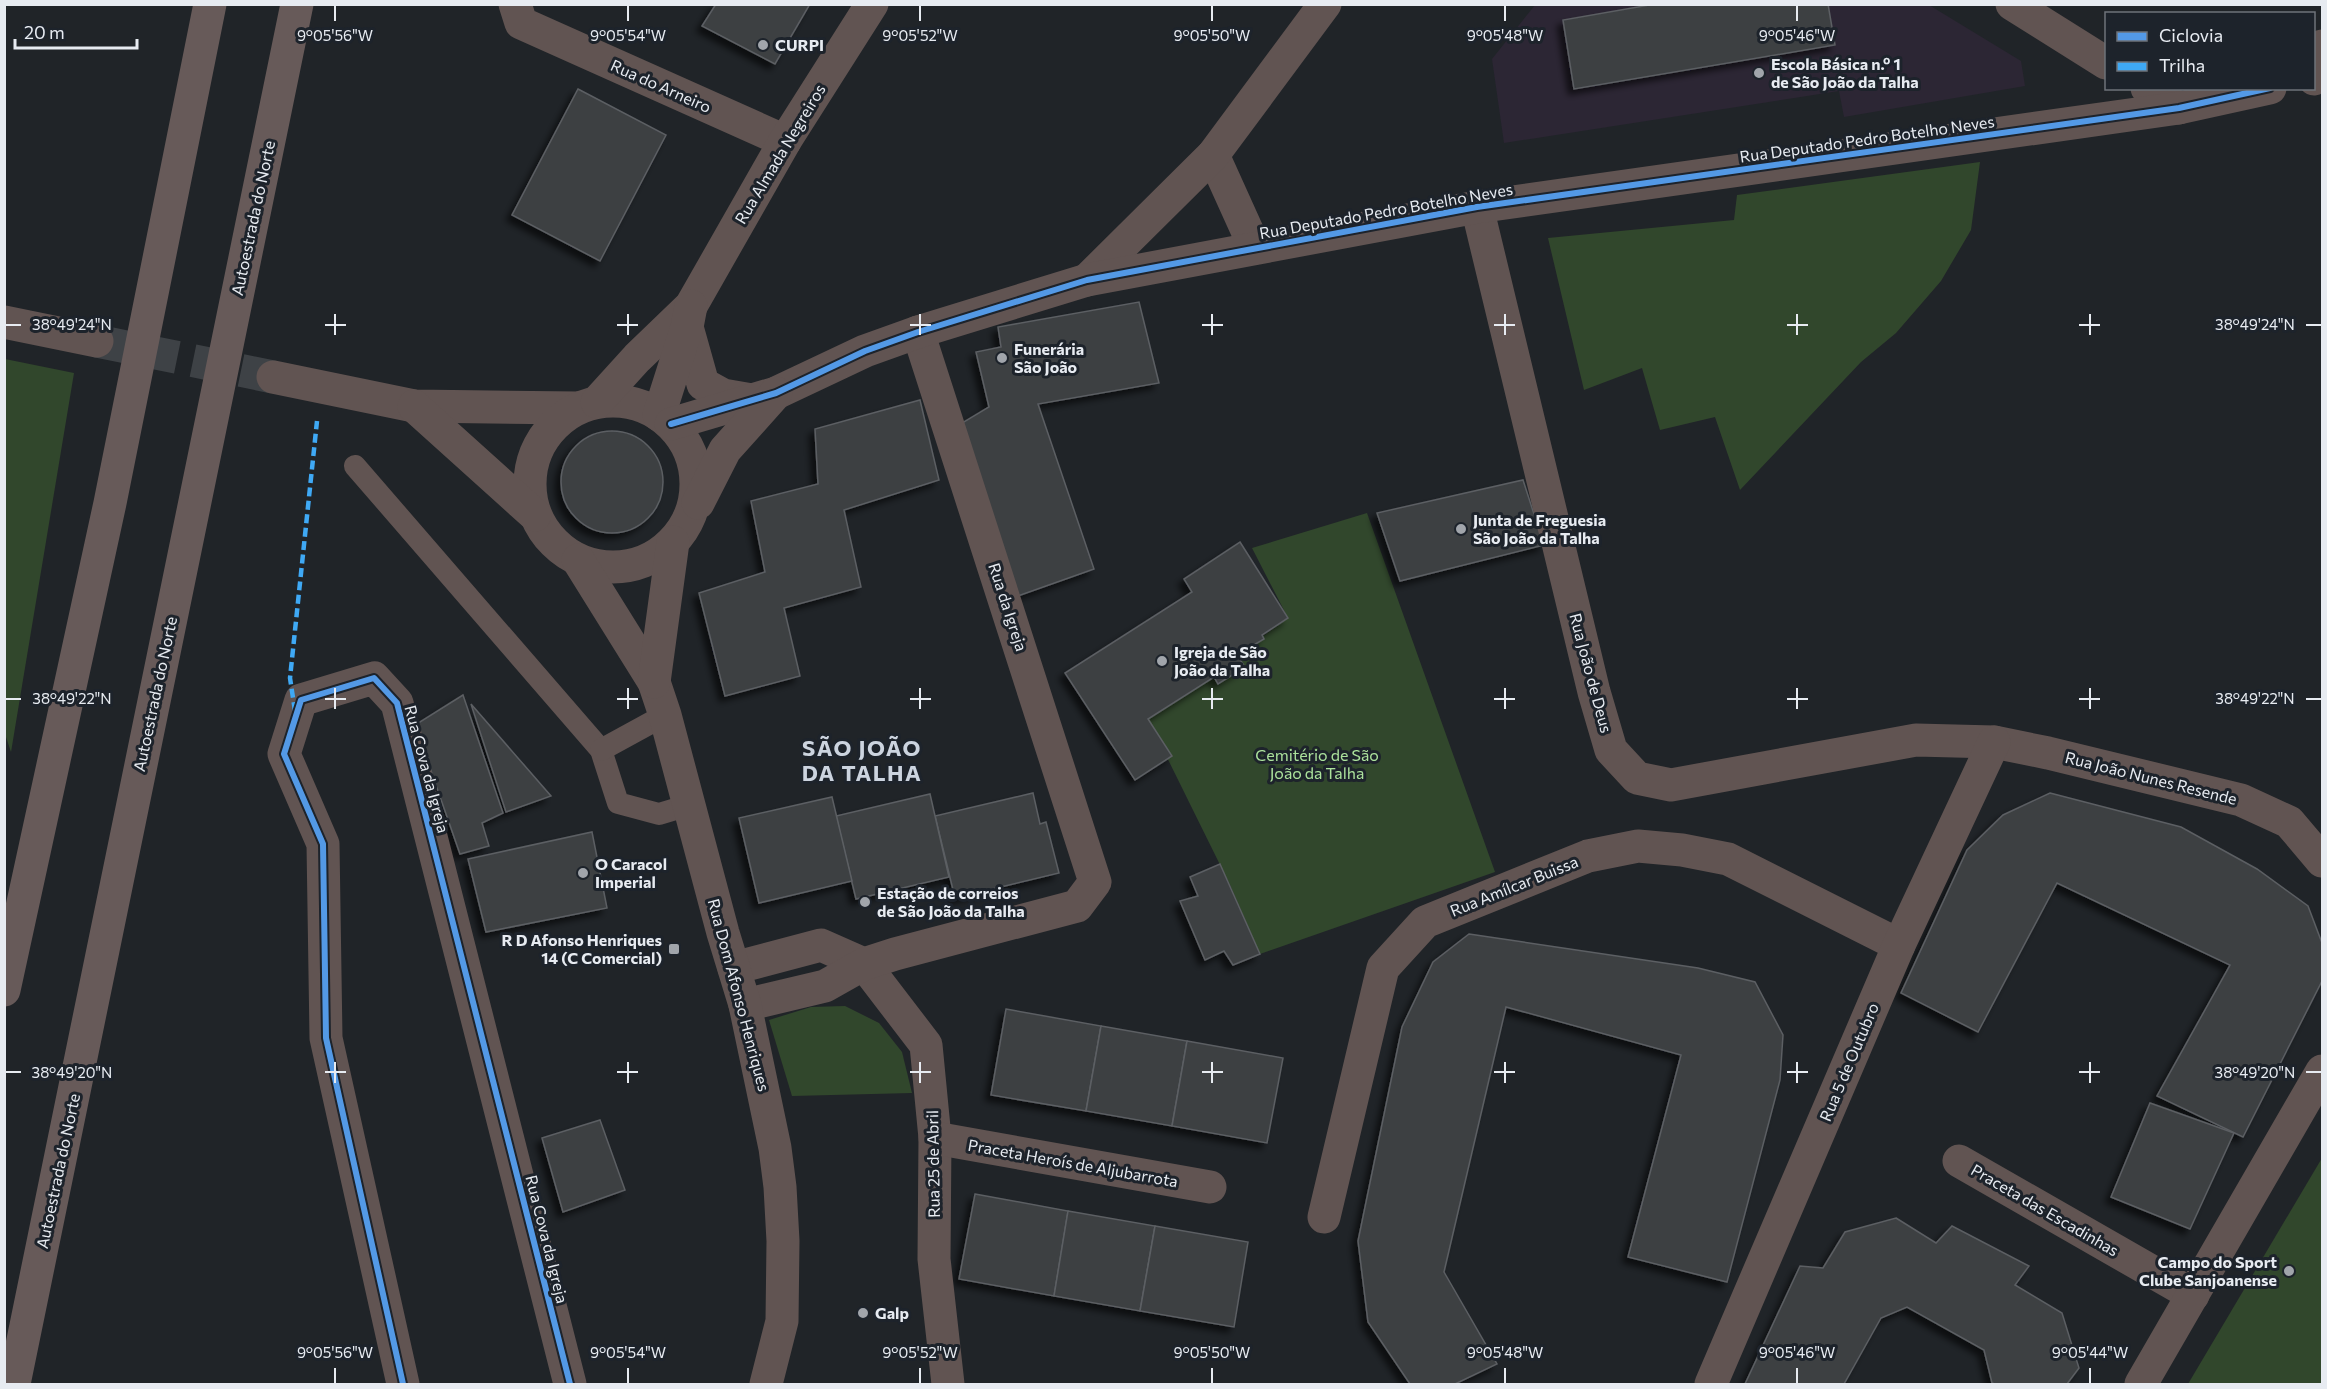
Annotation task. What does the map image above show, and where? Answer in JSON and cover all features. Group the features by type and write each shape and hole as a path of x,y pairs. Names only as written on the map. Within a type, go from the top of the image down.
{"highway":[{"path":"6,967 107,514 210,4"},
{"name":"Autoestrada do Norte","path":"14,1384 297,4"}],"street":[{"name":"Rua do Arneiro","path":"515,4 521,23 785,141"},
{"name":"Rua Almada Negreiros","path":"665,419 689,317 785,141 872,4"},
{"path":"1087,280 1213,155 1325,4"},
{"path":"2012,4 2105,62"},
{"path":"2315,72 2322,46"},
{"path":"2150,90 2179,108"},
{"name":"Rua Deputado Pedro Botelho Neves","path":"665,419 764,396 865,351 918,332 1087,280 1477,207 2179,108 2261,90"},
{"path":"1213,155 1255,248"},
{"name":"Rua João de Deus","path":"1477,207 1594,692 1611,750 1637,778 1671,784 1916,740 1994,742"},
{"name":"Rua Almada Negreiros","path":"588,405 637,358 689,317"},
{"path":"689,317 703,384 723,395 764,396"},
{"path":"4,322 97,341"},
{"name":"Rua da Igreja","path":"745,1005 825,986 864,964 1086,894 918,332"},
{"path":"273,377 414,406 588,405 618,401 639,405 665,419 687,445 695,470 696,495 681,531 653,557 628,566 603,567 578,560 560,549 545,533 535,515 530,490 531,465 541,441 557,422 588,405"},
{"name":"Rua Deputado Pedro Botelho Neves","path":"681,531 725,450 764,396"},
{"path":"414,406 535,515"},
{"name":"Rua Dom Afonso Henriques","path":"654,682 681,531"},
{"name":"Rua Dom Afonso Henriques","path":"578,560 654,682 745,1005 766,1101 781,1198 782,1321 766,1384"},
{"name":"Rua Cova da Igreja","path":"403,1384 326,1038 323,844 284,754 301,700 374,678 397,703 570,1384"},
{"name":"Rua João Nunes Resende","path":"1994,742 2241,800 2289,822 2322,861"},
{"name":"Rua 5 de Outubro","path":"1711,1384 1899,945 1994,742"},
{"name":"Rua Amílcar Buissa","path":"1324,1217 1383,968 1425,922 1588,856 1638,846 1682,850 1728,859 1899,945"},
{"path":"734,968 820,945 864,964"},
{"name":"Rua 25 de Abril","path":"864,964 926,1045 935,1138 934,1259 948,1384"},
{"path":"2141,1384 2322,1071"},
{"name":"Praceta Heroís de Aljubarrota","path":"935,1138 1210,1188"},
{"name":"Praceta das Escadinhas","path":"1959,1161 2193,1295"}],"lane":[{"path":"355,466 601,750 618,803 660,814 689,805"},
{"path":"601,750 665,715"}],"shaded area":[{"name":"Escola Básica n.º 1 de São João da Talha","path":"1535,5 1929,5 2021,61 2025,86 1844,117 1839,91 1504,143 1492,59"}],"green space":[{"path":"1980,162 1971,230 1941,281 1896,333 1861,362 1740,490 1715,417 1660,430 1642,368 1584,390 1548,238 1734,220 1737,195"},
{"path":"5,359 74,373 11,752 4,731"},
{"name":"Cemitério de São João da Talha","path":"1367,513 1495,872 1260,954 1230,885 1148,719 1288,618 1252,548"},
{"path":"845,1006 879,1023 902,1052 912,1093 792,1096 769,1020 811,1007"},
{"name":"Campo do Sport Clube Sanjoanense","path":"2322,1158 2322,1384 2188,1384"}],"building":[{"name":"CURPI","path":"716,4 810,4 775,64 702,26"},
{"path":"1655,4 1828,4 1835,45 1574,89 1563,20"},
{"path":"578,89 666,135 600,261 512,215"},
{"path":"1139,302 1159,383 1038,404 1094,569 1015,597 962,423 989,407 976,352 1001,347 998,327"},
{"path":"920,400 939,480 844,510 861,587 784,608 800,676 725,696 699,593 765,572 751,501 818,484 815,429"},
{"path":"612,431 631,435 648,446 659,463 663,482 659,501 648,518 631,529 612,533 593,529 576,518 565,501 561,482 565,463 576,446 593,435"},
{"name":"Junta de Freguesia São João da Talha","path":"1523,480 1544,545 1400,581 1377,513"},
{"name":"Igreja de São João da Talha","path":"1240,542 1288,618 1262,635 1264,639 1237,655 1245,667 1218,684 1214,677 1148,719 1172,756 1135,780 1065,673 1192,592 1184,579"},
{"path":"463,695 503,813 482,823 489,846 460,854 415,725"},
{"path":"471,704 551,796 506,812"},
{"path":"1033,793 1040,824 1046,822 1059,873 955,898 935,816"},
{"path":"2050,793 2181,827 2257,869 2308,906 2322,943 2322,981 2243,1137 2157,1096 2230,965 2057,883 1978,1032 1901,993 1967,850 2003,815"},
{"path":"930,794 949,877 856,899 836,816"},
{"path":"832,797 852,881 759,903 739,818"},
{"path":"592,832 607,908 486,932 468,859"},
{"path":"1220,864 1260,954 1233,965 1224,951 1205,960 1180,901 1198,896 1190,877"},
{"path":"1469,934 1698,968 1755,982 1783,1035 1780,1080 1727,1282 1628,1257 1681,1055 1506,1007 1444,1272 1497,1364 1455,1384 1410,1384 1368,1322 1358,1241 1402,1027 1433,962"},
{"path":"1006,1009 1101,1026 1086,1111 991,1095"},
{"path":"1101,1026 1187,1041 1172,1126 1086,1111"},
{"path":"1187,1041 1283,1058 1267,1143 1172,1126"},
{"path":"2150,1103 2234,1133 2190,1229 2111,1197"},
{"path":"600,1120 625,1190 563,1212 542,1138"},
{"path":"975,1194 1068,1211 1054,1296 959,1279"},
{"path":"1068,1211 1155,1226 1140,1311 1054,1296"},
{"path":"1896,1218 1936,1243 1952,1226 2029,1266 2015,1285 2062,1313 2079,1368 2067,1384 1992,1383 1984,1350 1907,1307 1881,1318 1844,1384 1745,1384 1800,1266 1823,1268 1845,1232"},
{"path":"1155,1226 1248,1242 1234,1327 1140,1311"}],"tunnel":[{"path":"97,341 273,377"}],"marked path":[{"path":"295,711 290,678 317,421"}],"cycle path":[{"path":"671,424 776,393 865,351 918,332 1087,280 1477,207 2179,108 2261,90"},
{"path":"403,1384 326,1038 323,844 284,754 301,700 374,678 397,703 570,1384"}],"place":[{"name":"CURPI","path":"763,45"},
{"name":"Escola Básica n.º 1 de São João da Talha","path":"1759,73"},
{"name":"Funerária São João","path":"1002,358"},
{"name":"Junta de Freguesia São João da Talha","path":"1461,529"},
{"name":"Igreja de São João da Talha","path":"1162,661"},
{"name":"O Caracol Imperial","path":"583,873"},
{"name":"Estação de correios de São João da Talha","path":"865,902"},
{"name":"R D Afonso Henriques 14 (C Comercial)","path":"674,949"},
{"name":"Campo do Sport Clube Sanjoanense","path":"2289,1271"},
{"name":"Galp","path":"863,1313"}],"district":[{"name":"SÃO JOÃO DA TALHA","path":"862,760"}]}
